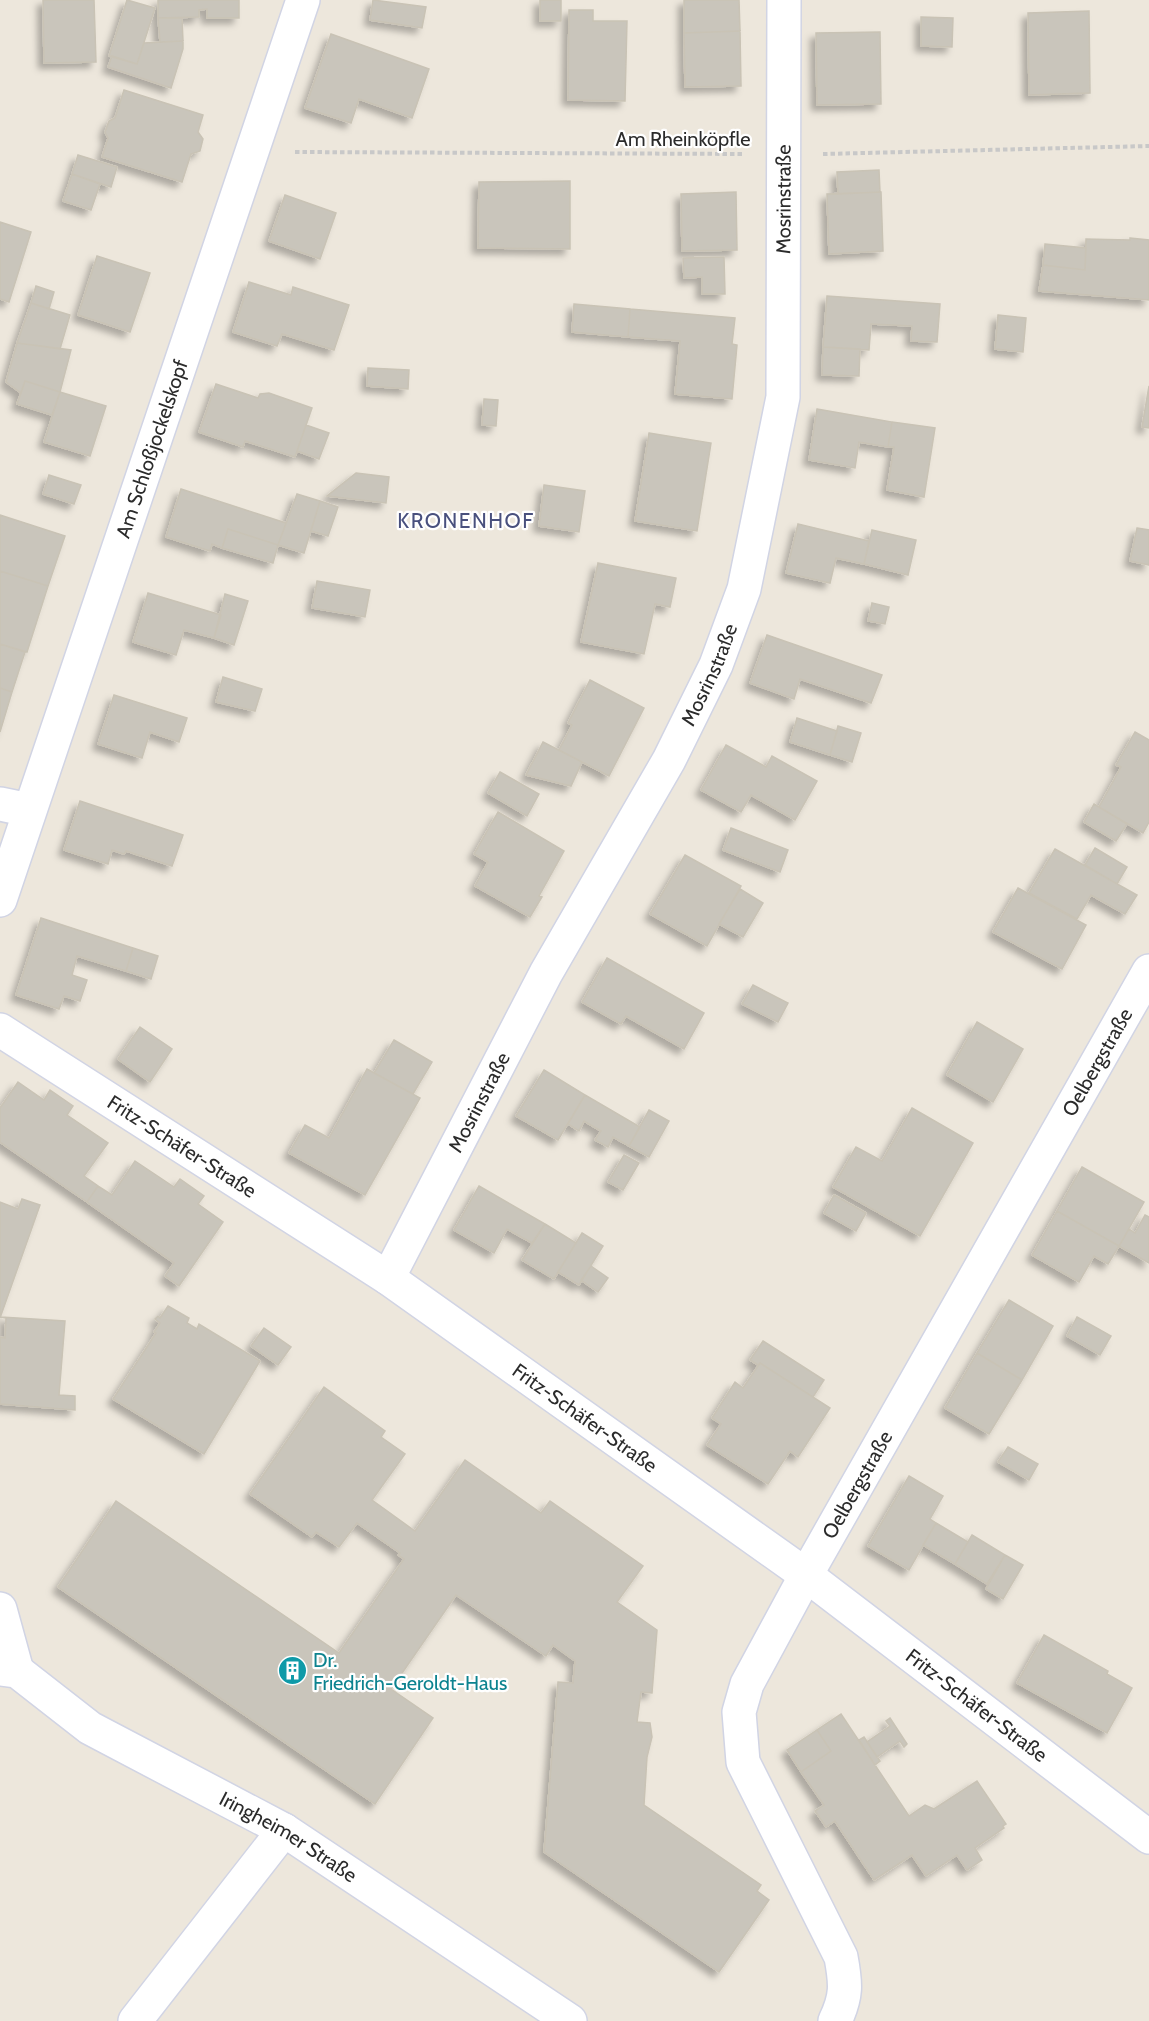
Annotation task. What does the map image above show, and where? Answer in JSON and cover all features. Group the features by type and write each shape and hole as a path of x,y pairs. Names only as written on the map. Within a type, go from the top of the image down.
{"street":[{"name":"Am Schloßjockelskopf","path":"0,900 14,807 252,151 303,0"},
{"name":"Mosrinstraße","path":"388,1278 546,973 669,760 716,665 744,589 783,397 784,0"},
{"name":"Oelbergstraße","path":"835,2021 843,2004 846,1984 841,1958 743,1762 739,1712 747,1684 806,1575 1149,971"},
{"name":"Fritz-Schäfer-Straße","path":"0,1030 388,1278 806,1575 1149,1837"},
{"path":"0,1609 8,1670"},
{"name":"Iringheimer Straße","path":"8,1670 90,1728 284,1830 570,2021"},
{"path":"135,2021 284,1830"}],"path":[{"name":"Am Rheinköpfle","path":"252,151 783,154 1149,146"}],"building":[{"path":"43,0 94,0 96,62 44,63"},
{"path":"127,0 155,8 137,64 109,56"},
{"path":"158,0 239,0 239,18 207,18 207,9 199,10 199,17 158,18"},
{"path":"373,0 426,7 422,28 370,20"},
{"path":"540,0 561,0 561,21 540,21"},
{"path":"684,0 739,0 740,31 684,33"},
{"path":"569,10 593,10 593,21 627,21 625,101 568,100"},
{"path":"1089,11 1090,93 1029,95 1028,13"},
{"path":"921,17 953,18 952,47 921,46"},
{"path":"158,18 182,18 183,41 160,42"},
{"path":"740,31 741,86 685,87 684,33"},
{"path":"880,32 881,104 817,105 816,33"},
{"path":"331,34 429,69 412,118 359,99 351,123 305,108"},
{"path":"183,41 183,49 171,88 108,67 112,56 137,64 144,43"},
{"path":"124,90 203,115 198,132 203,139 200,151 191,154 182,182 102,157 108,138 105,132 109,121 115,118"},
{"path":"78,155 117,167 111,187 72,174"},
{"path":"879,170 880,192 838,194 837,172"},
{"path":"72,174 100,184 91,210 63,201"},
{"path":"570,181 570,249 478,248 479,182"},
{"path":"736,192 737,250 682,251 681,194"},
{"path":"881,192 883,251 829,254 827,194"},
{"path":"285,195 336,213 320,259 269,241"},
{"path":"0,222 31,232 9,302 0,299"},
{"path":"1130,238 1149,240 1149,300 1039,291 1043,265 1085,270 1086,239 1130,240"},
{"path":"1045,244 1086,248 1085,270 1043,265"},
{"path":"97,256 150,273 130,332 78,315"},
{"path":"724,257 725,294 702,294 702,277 684,278 683,258"},
{"path":"249,282 291,295 293,287 349,305 334,350 282,334 277,346 233,332"},
{"path":"36,286 54,292 49,309 31,303"},
{"path":"827,296 940,304 937,342 911,341 912,326 871,324 869,350 823,347"},
{"path":"31,303 70,315 60,349 17,343"},
{"path":"574,304 630,309 628,337 572,332"},
{"path":"630,309 735,318 732,344 737,345 732,399 675,394 680,341 628,337"},
{"path":"998,315 1026,318 1023,352 995,349"},
{"path":"17,343 71,350 60,392 25,381 21,393 6,382"},
{"path":"823,347 860,349 859,376 822,375"},
{"path":"368,368 409,370 408,389 367,386"},
{"path":"25,381 60,392 52,415 17,404"},
{"path":"216,384 258,398 260,394 269,393 312,408 295,457 245,441 243,447 199,432"},
{"path":"1149,386 1149,428 1142,427"},
{"path":"60,392 106,406 90,456 44,442"},
{"path":"484,399 498,400 496,426 482,425"},
{"path":"817,409 892,422 888,447 859,442 855,468 809,460"},
{"path":"892,422 935,428 924,497 887,490 894,447 888,447"},
{"path":"306,425 329,433 319,459 297,451"},
{"path":"649,433 711,443 697,531 635,521"},
{"path":"356,473 389,477 386,503 327,496"},
{"path":"49,475 81,485 74,504 43,494"},
{"path":"544,485 585,491 579,532 539,526"},
{"path":"181,489 286,523 278,545 228,529 222,548 212,544 210,551 166,537"},
{"path":"297,494 320,501 304,553 278,545"},
{"path":"320,501 338,507 328,536 311,531"},
{"path":"0,515 65,536 48,586 0,571"},
{"path":"798,524 869,541 864,564 836,558 830,583 786,573"},
{"path":"1137,528 1149,530 1149,565 1130,561"},
{"path":"228,529 278,545 273,563 222,548"},
{"path":"872,530 916,540 908,575 864,564"},
{"path":"598,563 676,578 670,607 655,604 644,654 581,642"},
{"path":"0,571 48,586 27,652 0,644"},
{"path":"317,581 370,590 365,617 312,608"},
{"path":"148,593 221,615 214,638 184,630 176,655 133,642"},
{"path":"225,594 248,601 234,645 214,638"},
{"path":"872,603 889,607 885,624 868,621"},
{"path":"767,635 882,675 871,703 800,679 794,699 750,683"},
{"path":"0,644 25,652 12,692 0,688"},
{"path":"223,677 262,689 255,711 216,702"},
{"path":"590,680 644,708 609,776 559,750 572,725 568,723"},
{"path":"0,688 12,692 0,732"},
{"path":"114,695 187,718 179,742 150,732 142,758 98,744"},
{"path":"797,718 837,731 830,755 790,742"},
{"path":"838,726 861,733 852,762 830,755"},
{"path":"1135,732 1149,740 1149,822 1143,833 1099,807 1121,767 1116,765"},
{"path":"543,742 582,762 571,786 526,775"},
{"path":"726,745 766,767 772,756 817,781 795,820 751,795 741,812 701,790"},
{"path":"500,772 539,794 527,816 488,793"},
{"path":"80,801 183,835 172,866 126,851 124,854 112,850 108,864 64,850"},
{"path":"1094,804 1127,824 1116,841 1084,822"},
{"path":"498,812 564,851 530,917 475,886 488,862 474,854"},
{"path":"731,828 788,850 780,872 723,850"},
{"path":"1095,848 1127,867 1117,884 1085,865"},
{"path":"1055,849 1137,895 1125,914 1091,895 1077,919 1029,893"},
{"path":"685,855 741,886 707,946 650,914"},
{"path":"1018,888 1086,925 1062,969 993,932"},
{"path":"740,889 763,903 743,937 719,924"},
{"path":"41,918 133,948 126,971 77,956 72,975 87,980 80,1001 64,996 59,1009 16,995"},
{"path":"133,948 158,956 151,979 126,971"},
{"path":"607,958 704,1013 684,1049 626,1016 621,1024 582,1002"},
{"path":"753,985 788,1003 778,1022 742,1004"},
{"path":"977,1022 1023,1049 993,1102 947,1075"},
{"path":"140,1027 172,1049 150,1082 118,1059"},
{"path":"394,1040 432,1062 413,1094 374,1073"},
{"path":"367,1069 420,1098 365,1195 289,1153 305,1125 329,1138"},
{"path":"544,1070 585,1095 558,1140 516,1116"},
{"path":"18,1082 44,1100 50,1090 73,1106 67,1115 108,1143 84,1176 98,1186 87,1202 0,1142 0,1108"},
{"path":"585,1095 640,1127 629,1146 613,1137 608,1147 595,1140 601,1131 584,1121 579,1131 568,1124"},
{"path":"912,1108 973,1143 920,1236 833,1187 856,1147 882,1161"},
{"path":"649,1110 669,1121 649,1157 629,1146"},
{"path":"624,1155 639,1163 623,1190 608,1182"},
{"path":"135,1161 174,1187 180,1179 204,1196 198,1204 223,1222 179,1286 165,1276 174,1263 87,1202 98,1186 112,1195"},
{"path":"1082,1167 1144,1202 1119,1246 1057,1211"},
{"path":"479,1186 545,1224 532,1243 507,1229 494,1253 454,1230"},
{"path":"834,1195 866,1213 856,1231 824,1213"},
{"path":"22,1199 40,1205 0,1318 0,1202 18,1209"},
{"path":"1057,1211 1119,1246 1108,1264 1094,1256 1079,1282 1032,1255"},
{"path":"1145,1215 1149,1217 1149,1263 1119,1246 1129,1229 1135,1233"},
{"path":"545,1224 576,1243 554,1279 522,1260"},
{"path":"582,1233 603,1246 579,1285 558,1272"},
{"path":"591,1266 608,1278 598,1292 581,1280"},
{"path":"1009,1300 1053,1326 1022,1380 977,1353"},
{"path":"168,1306 189,1318 187,1323 197,1329 199,1324 260,1361 204,1454 113,1399 156,1333 154,1332 160,1323 155,1319 158,1316 160,1318"},
{"path":"1,1317 65,1321 59,1395 75,1396 75,1410 0,1404 0,1337 5,1338 6,1318"},
{"path":"1077,1317 1111,1336 1100,1355 1067,1336"},
{"path":"264,1328 291,1347 278,1365 251,1346"},
{"path":"763,1341 824,1380 813,1397 760,1363 758,1365 750,1360"},
{"path":"977,1353 1022,1380 989,1434 945,1408"},
{"path":"760,1363 830,1408 798,1457 790,1451 768,1484 707,1445 721,1424 712,1418 735,1382 743,1388"},
{"name":"Dr. Friedrich-Geroldt-Haus","path":"324,1387 385,1431 381,1437 405,1454 372,1500 415,1531 465,1460 541,1513 550,1501 643,1566 617,1602 657,1630 652,1693 641,1692 637,1722 650,1723 652,1737 647,1757 644,1805 761,1885 757,1891 769,1900 719,1972 544,1852 558,1682 573,1683 575,1661 553,1645 546,1656 456,1595 391,1689 433,1718 375,1804 58,1587 116,1501 339,1653 404,1559 398,1555 400,1553 357,1523 339,1547 316,1532 312,1537 250,1494"},
{"path":"1008,1447 1038,1464 1029,1480 998,1462"},
{"path":"909,1476 943,1496 930,1519 936,1523 909,1570 868,1546"},
{"path":"936,1523 968,1542 955,1564 923,1545"},
{"path":"972,1535 1005,1555 987,1584 955,1564"},
{"path":"1005,1555 1023,1565 1003,1599 986,1589"},
{"path":"1044,1635 1108,1671 1107,1674 1132,1688 1107,1733 1017,1683"},
{"path":"841,1714 909,1816 925,1805 934,1809 977,1781 1006,1824 1004,1828 975,1848 982,1860 967,1870 957,1855 926,1876 912,1855 874,1880 835,1821 826,1827 815,1811 824,1805 801,1772 831,1751 817,1730"},
{"path":"890,1718 907,1744 904,1747 900,1741 877,1757 867,1742 890,1726 886,1721"},
{"path":"817,1730 831,1751 801,1772 787,1750"},
{"path":"864,1737 880,1761 875,1765 859,1740"}],"place":[{"name":"Dr. Friedrich-Geroldt-Haus","path":"292,1671"}],"district":[{"name":"KRONENHOF","path":"466,521"}]}
